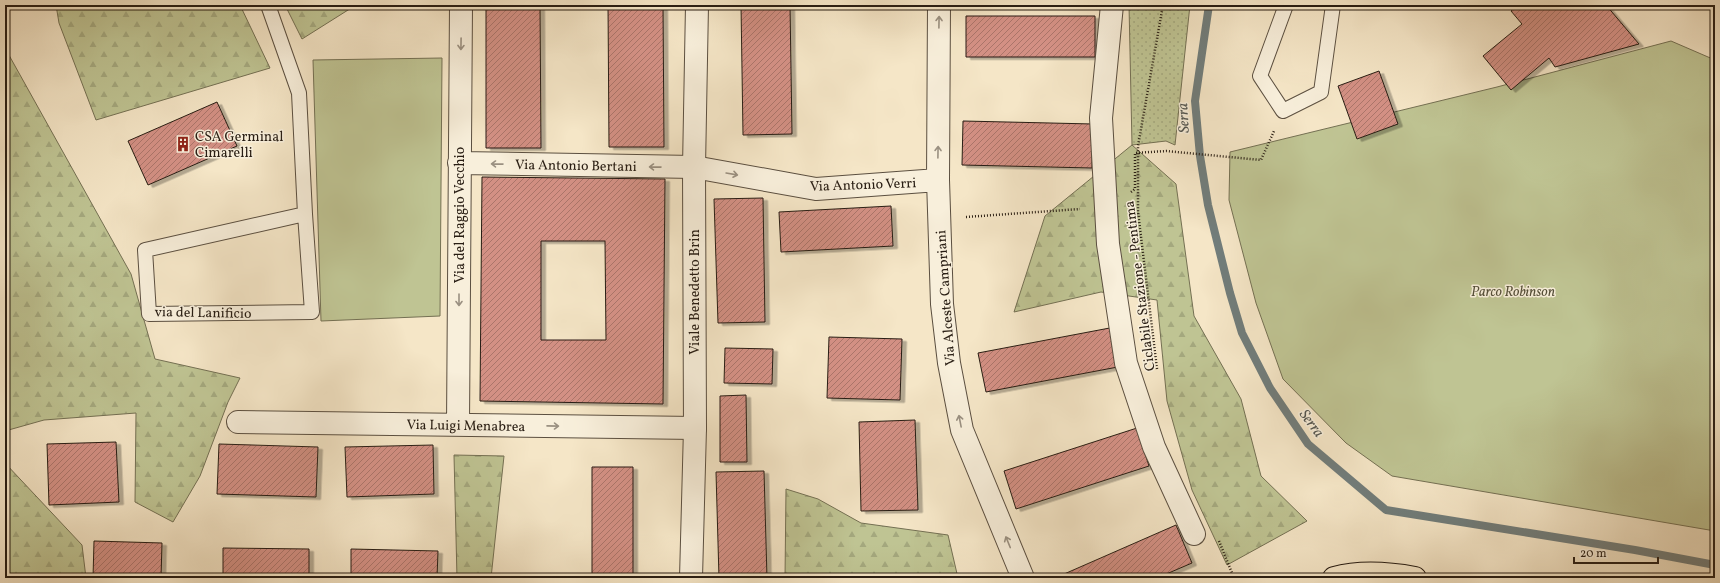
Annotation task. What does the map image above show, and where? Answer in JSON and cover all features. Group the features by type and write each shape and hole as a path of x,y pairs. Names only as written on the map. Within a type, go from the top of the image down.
{"main road":[{"path":"1334,578 1342,576 1387,573 1415,578"}],"street":[{"name":"Via del Raggio Vecchio","path":"458,425 461,5"},
{"name":"Viale Benedetto Brin","path":"691,578 695,428 694,167 697,5"},
{"name":"Via Alceste Campriani","path":"939,5 939,219 942,304 949,363 962,430 1023,578"},
{"path":"1112,5 1101,118 1108,244 1126,363 1154,447 1194,534"},
{"name":"Via Antonio Bertani","path":"459,163 694,167"},
{"name":"Via Antonio Verri","path":"694,167 816,188 938,180"},
{"name":"Via Luigi Menabrea","path":"238,422 695,428"}],"lane":[{"name":"via del Lanificio","path":"268,5 299,93 312,312 149,314 145,250 305,214"},
{"path":"1286,5 1260,76 1282,111 1321,92 1333,5"}],"path":[{"name":"Ciclabile Stazione - Pentima","path":"1159,376 1138,212 1138,146 1164,5"},
{"path":"939,219 1106,207 1135,189 1135,153 1166,151 1260,160 1282,111"},
{"path":"1217,537 1234,578"}],"green space":[{"path":"56,5 240,5 270,68 96,120 59,23"},
{"path":"285,5 356,5 302,39"},
{"path":"1129,5 1190,5 1175,145 1166,141 1132,145"},
{"name":"Parco Robinson","path":"1671,41 1715,60 1715,531 1392,476 1346,443 1283,379 1256,303 1229,200 1230,152 1497,87"},
{"path":"5,48 131,274 155,359 240,378 228,402 200,476 173,522 135,502 136,413 44,420 5,431"},
{"path":"442,58 440,316 321,321 313,60"},
{"path":"1132,145 1176,184 1194,316 1241,399 1261,476 1307,521 1227,565 1192,490 1167,401 1157,300 1101,292 1014,312 1045,216"},
{"path":"454,455 504,456 491,578 457,578"},
{"path":"5,463 82,545 86,578 5,578"},
{"path":"786,489 818,499 861,523 948,535 958,578 785,578"}],"building":[{"path":"486,5 540,5 541,148 486,148"},
{"path":"608,5 663,5 664,147 609,147"},
{"path":"741,5 790,5 792,134 743,135"},
{"path":"1518,5 1606,5 1639,44 1555,67 1549,58 1511,90 1483,56 1522,24 1511,11"},
{"path":"966,16 1095,16 1095,57 966,57"},
{"path":"1379,71 1398,124 1357,139 1338,86"},
{"name":"CSA Germinal Cimarelli","path":"217,102 237,146 148,185 128,141"},
{"path":"963,121 1093,124 1092,168 962,165"},
{"path":"482,177 665,179 663,404 480,401","holes":["541,241 605,241 606,340 541,340"]},
{"path":"763,198 765,322 718,323 714,199"},
{"path":"891,206 893,246 781,252 779,212"},
{"path":"1115,327 1123,366 986,392 978,353"},
{"path":"829,337 902,339 900,400 827,398"},
{"path":"725,348 773,349 772,384 724,383"},
{"path":"746,395 747,462 720,462 720,396"},
{"path":"915,420 918,510 861,511 859,422"},
{"path":"1137,428 1149,466 1016,509 1004,471"},
{"path":"116,442 119,502 49,505 47,444"},
{"path":"219,444 318,447 316,497 217,494"},
{"path":"433,445 434,494 347,497 345,447"},
{"path":"592,467 633,467 633,578 592,578"},
{"path":"764,471 767,578 719,578 716,472"},
{"path":"1176,525 1192,563 1157,578 1055,578"},
{"path":"94,541 162,543 161,578 93,578"},
{"path":"223,548 309,549 309,578 223,578"},
{"path":"351,549 438,551 437,578 351,578"}],"waterway":[{"name":"Serra","path":"1209,5 1195,101 1200,156 1208,205 1230,293 1242,333 1270,388 1308,444 1386,510 1635,550 1715,565"}],"place":[{"name":"CSA Germinal Cimarelli","path":"183,144"}]}
